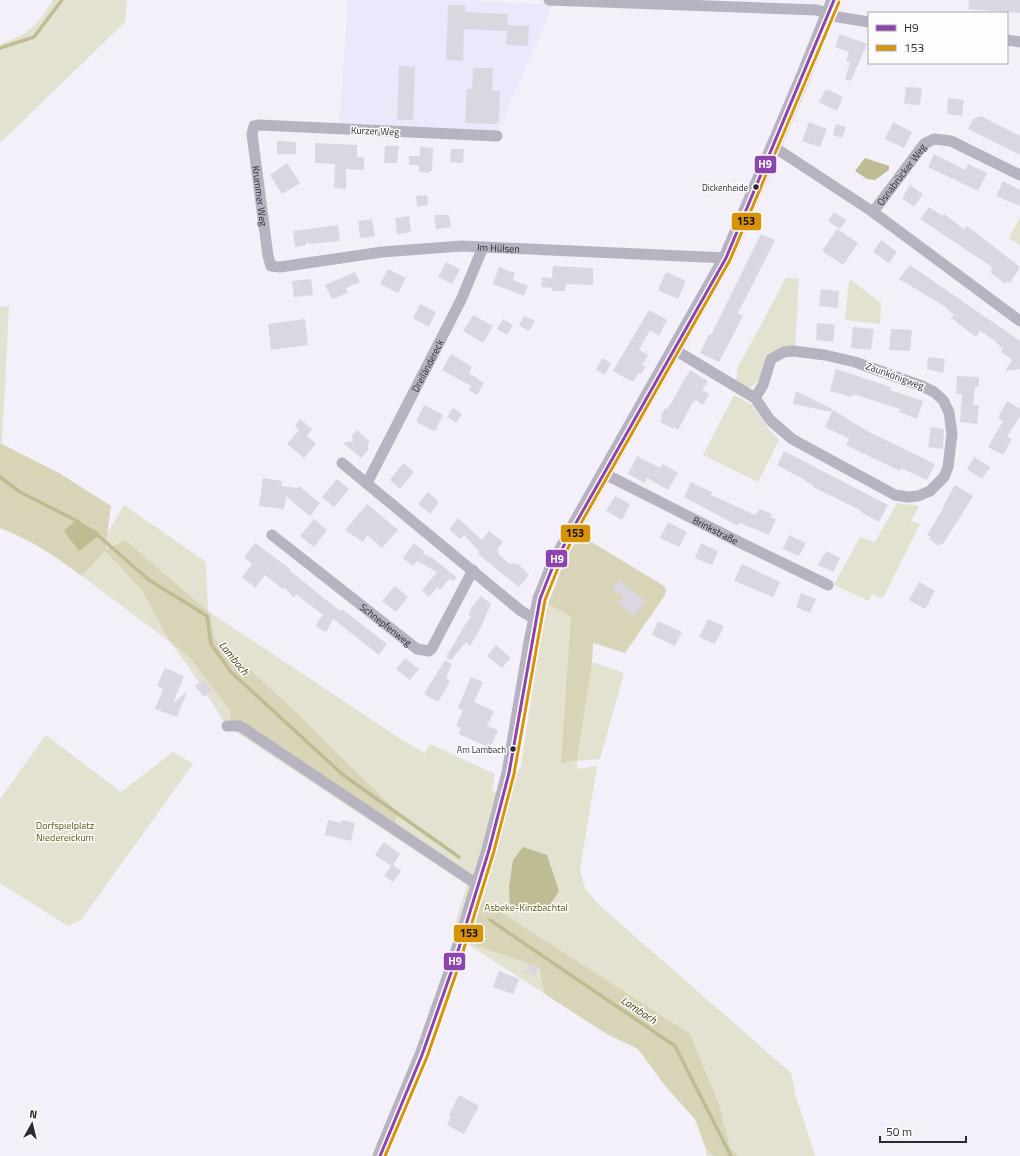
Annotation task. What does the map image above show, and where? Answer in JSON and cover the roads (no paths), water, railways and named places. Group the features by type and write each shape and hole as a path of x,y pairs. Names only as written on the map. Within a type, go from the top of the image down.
{"street":[{"path":"549,0 817,10 831,7 868,22"},
{"path":"380,1156 422,1054 453,967 503,798 535,619 540,599 553,566 726,258 774,147 831,7"},
{"path":"1008,40 1020,42"},
{"name":"Kurzer Weg","path":"254,126 259,125 497,136"},
{"name":"Krummer Weg","path":"254,126 252,134 267,249 271,266"},
{"name":"Osnabrücker Weg","path":"873,212 924,144 934,139 951,141 1020,175"},
{"path":"774,147 873,212 1020,321"},
{"name":"Im Hülsen","path":"271,266 280,267 382,252 450,246 726,258"},
{"name":"Dreiländereck","path":"367,483 461,300 484,247"},
{"name":"Zaunkönigweg","path":"675,350 755,398 770,420 792,439 895,495 918,496 930,491 938,484 948,467 952,434 952,423 949,412 943,400 934,392 922,386 839,358 793,351 784,352 771,360 763,385 755,398"},
{"path":"342,463 521,611 535,619"},
{"name":"Brinkstraße","path":"605,474 828,585"},
{"name":"Schnepfenweg","path":"272,535 417,649 428,652 432,648 473,570"},
{"path":"227,726 240,726 478,885"}],"waterway":[{"name":"Lambach","path":"0,48 34,37 62,0"},
{"name":"Lambach","path":"0,477 20,492 79,522"},
{"name":"Lambach","path":"94,532 149,580 207,616 211,644 231,672 343,775 459,857"},
{"name":"Lambach","path":"490,920 675,1046 731,1156"}],"place":[{"name":"Dickenheide","path":"756,187"},
{"name":"Am Lambach","path":"513,749"}],"park label":[{"name":"Dorfspielplatz Niedereickum","path":"65,830"},
{"name":"Asbeke-Kinzbachtal","path":"526,907"}]}
